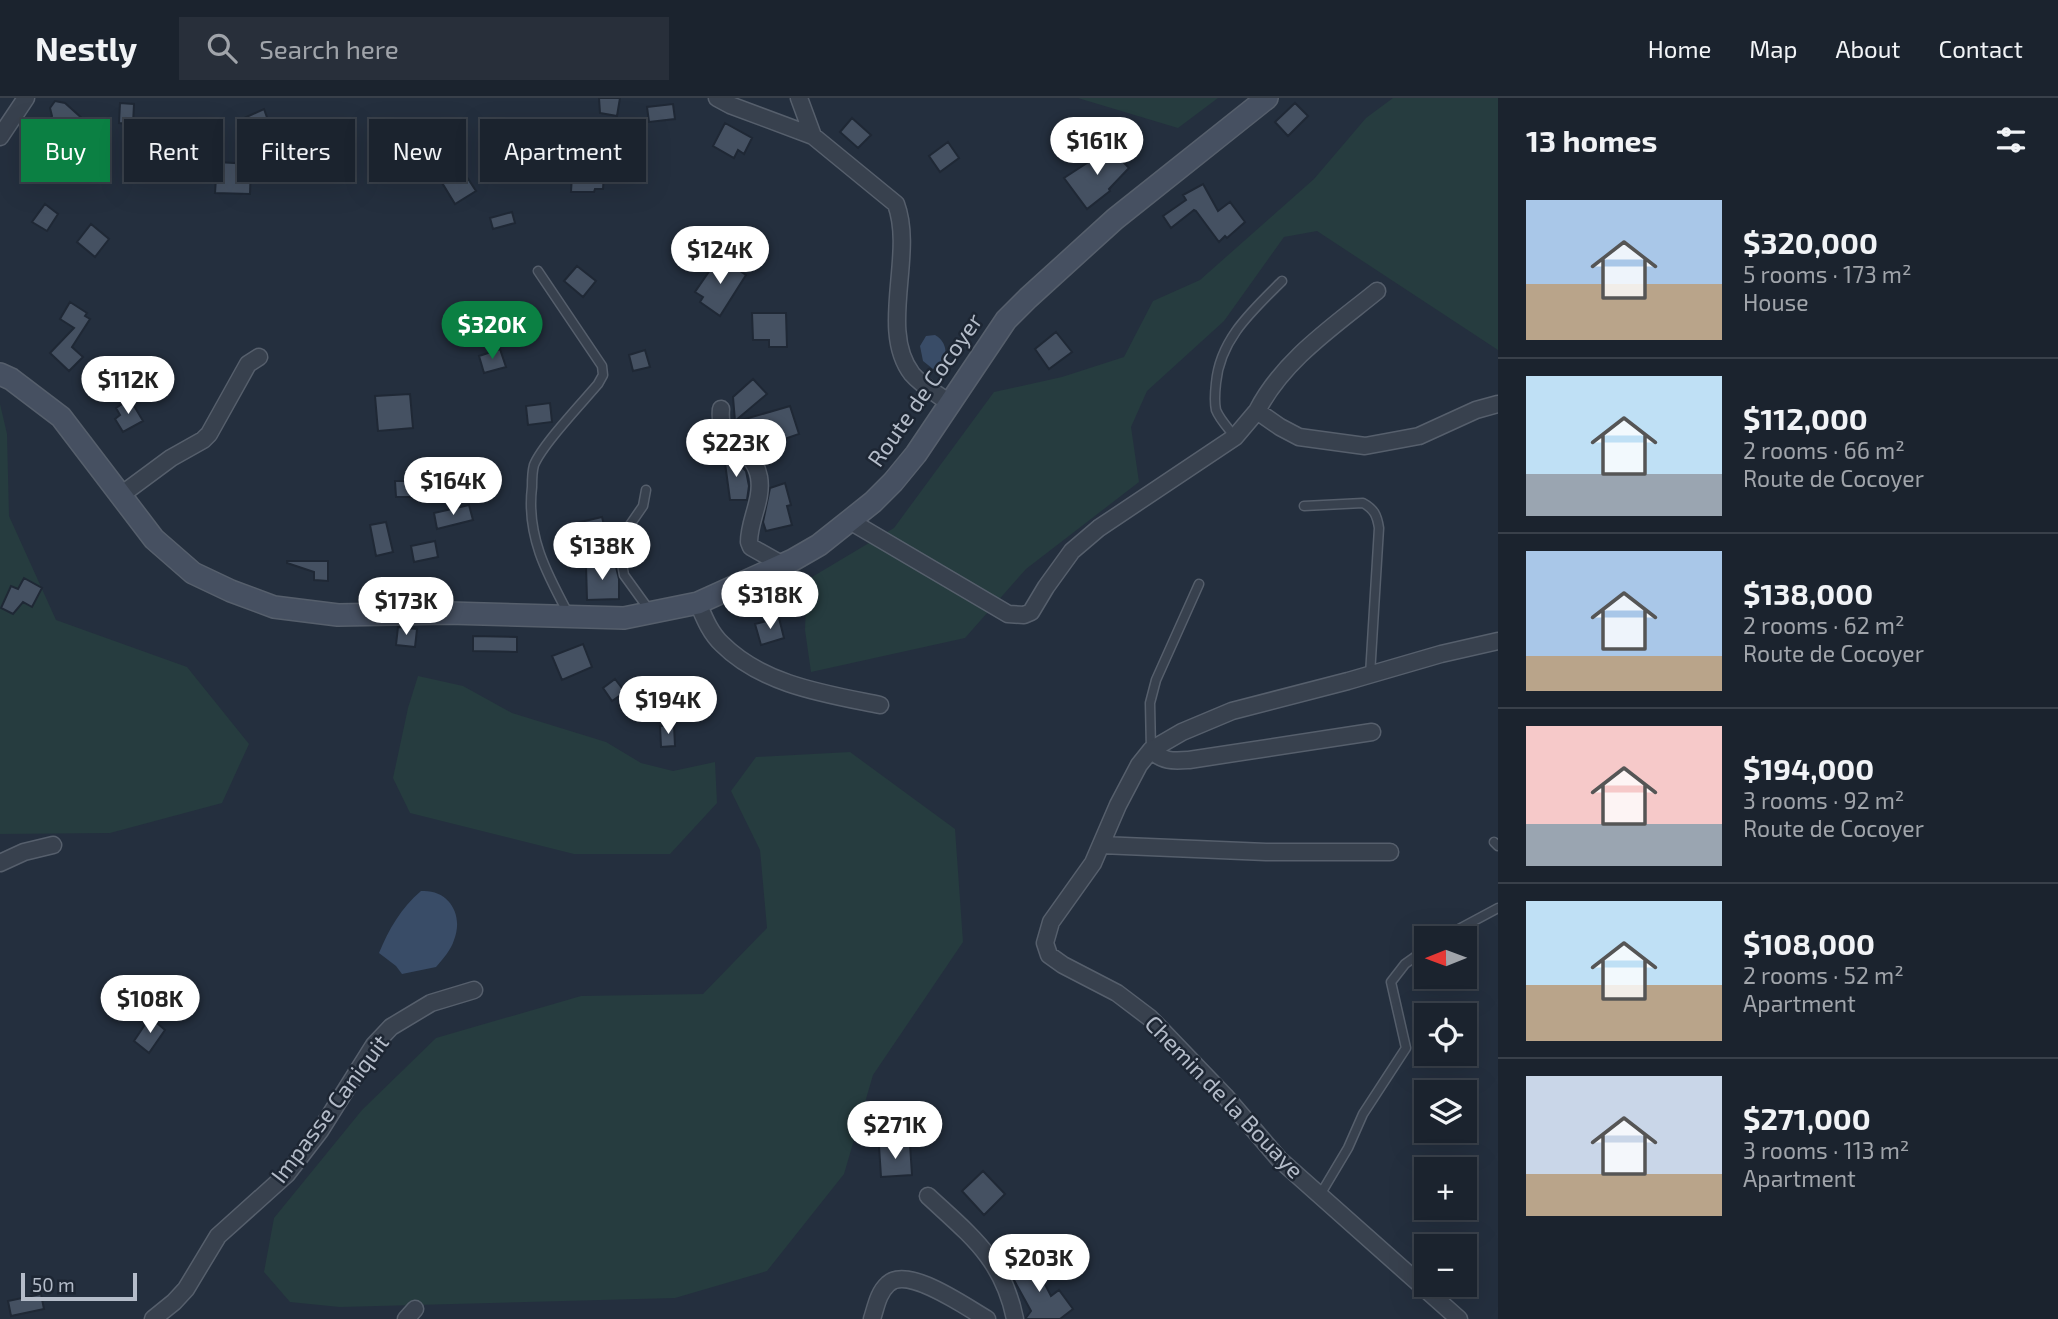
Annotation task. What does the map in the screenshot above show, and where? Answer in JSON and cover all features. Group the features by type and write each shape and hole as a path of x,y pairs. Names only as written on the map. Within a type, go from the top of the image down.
{"main road":[{"name":"Route de Cocoyer","path":"0,374 11,379 61,417 154,540 193,573 274,607 338,615 449,613 624,618 698,603 782,565 819,545 850,521 893,482 916,454 1006,320 1057,269 1115,219 1267,98"}],"street":[{"path":"0,137 26,98"},
{"path":"717,98 813,136 896,204 901,218 902,236 897,322 901,347 914,376 951,404"},
{"path":"799,98 813,136"},
{"path":"850,521 1008,614 1024,615 1031,612 1072,551 1099,528 1235,437 1257,411 1279,377 1318,338 1377,291"},
{"path":"121,495 171,458 203,440 209,434 248,364 259,357"},
{"path":"1257,411 1299,437 1365,446 1419,436 1476,410 1498,404"},
{"path":"721,409 720,420 726,437 754,461 759,479 759,495 749,542 751,547 782,565"},
{"path":"698,603 705,622 721,644 747,663 808,691 880,705"},
{"name":"Chemin de la Bouaye","path":"1460,1319 1279,1159 1225,1096 1150,1018 1117,993 1073,971 1049,955 1045,943 1051,922 1093,863 1139,765 1151,750 1182,732 1232,711 1498,641"},
{"path":"1151,750 1167,761 1189,760 1372,732"},
{"path":"0,863 24,852 53,845"},
{"path":"1101,845 1266,852 1390,852"},
{"name":"Impasse Caniquit","path":"153,1319 186,1289 218,1236 287,1174 320,1131 374,1045 391,1027 431,1003 474,990"},
{"path":"928,1196 982,1246 999,1271 1009,1293 1015,1319"},
{"path":"872,1319 880,1295 889,1282 901,1278 917,1280 987,1319"}],"lane":[{"path":"538,271 602,366 603,375 548,444 534,466 530,497 533,531 542,566 570,618"},
{"path":"1235,437 1217,412 1214,398 1217,365 1226,344 1249,314 1282,281"},
{"path":"646,490 643,506 623,535 621,558 624,575 650,611"},
{"path":"1304,506 1363,503 1371,507 1377,515 1379,528 1370,675"},
{"path":"1151,750 1150,703 1156,680 1199,584"},
{"path":"1464,926 1498,908"},
{"path":"1320,1195 1348,1148 1363,1114 1406,1048 1391,982 1405,964 1414,958"}],"green space":[{"path":"1078,98 1218,98 1178,128"},
{"path":"1393,98 1498,98 1498,350 1317,231 1284,237 1224,321 1147,391 1131,427 1139,482 1026,569 965,638 811,672 805,630 807,580 894,528 994,392 1062,377 1124,357 1153,301 1200,280 1314,179 1366,118"},
{"path":"0,404 7,434 9,516 56,620 187,667 249,744 222,803 110,833 0,834"},
{"path":"418,676 463,686 512,713 606,742 641,763 673,771 715,762 717,803 670,854 574,854 410,813 393,778"},
{"path":"850,752 955,829 963,942 873,1075 844,1174 767,1271 675,1298 340,1307 290,1302 264,1272 274,1218 362,1110 436,1038 581,996 703,994 767,928 760,850 731,791 756,757"}],"water":[{"path":"935,335 944,344 946,357 944,366 933,369 923,361 920,346 926,336"},
{"path":"421,891 439,894 452,905 457,931 451,947 436,967 402,974 379,953 396,919"}],"building":[{"path":"599,98 620,98 617,116 600,113"},
{"path":"55,101 65,103 83,119 50,119 52,116 50,108"},
{"path":"120,103 134,104 133,119 124,119 124,123 119,123"},
{"path":"1295,103 1308,116 1288,136 1275,122"},
{"path":"673,104 675,119 649,122 647,107"},
{"path":"264,109 268,119 242,119"},
{"path":"852,118 871,135 858,148 840,132"},
{"path":"725,123 752,138 744,154 738,150 734,158 713,146"},
{"path":"948,142 959,158 940,172 929,156"},
{"path":"1110,148 1129,168 1110,191 1087,209 1064,178"},
{"path":"223,162 237,163 237,182 250,182 250,194 215,193 216,182 223,182"},
{"path":"466,176 476,191 455,204 442,182 466,182"},
{"path":"572,182 603,182 603,189 595,189 594,192 571,192"},
{"path":"1203,184 1218,211 1230,202 1245,222 1219,242 1194,210 1171,228 1163,216 1186,200 1183,195"},
{"path":"45,204 58,214 47,231 32,222"},
{"path":"512,212 515,223 493,229 490,218"},
{"path":"91,224 109,239 95,257 77,242"},
{"path":"719,257 746,275 720,316 700,302 703,297 695,292"},
{"path":"577,266 596,281 583,297 564,281"},
{"path":"70,302 87,313 85,316 90,319 72,347 83,357 69,371 50,353 74,328 60,319"},
{"path":"752,313 786,313 787,347 769,347 769,340 753,340"},
{"path":"1056,332 1072,352 1049,369 1035,349"},
{"path":"500,349 506,367 484,373 479,356"},
{"path":"645,350 650,367 633,371 629,355"},
{"path":"753,379 767,394 735,421 733,397"},
{"path":"410,394 413,428 378,431 375,396"},
{"path":"130,399 143,421 123,432 115,419 120,415 116,408"},
{"path":"550,403 552,422 528,425 526,406"},
{"path":"790,406 799,434 776,442 773,431 746,439 736,429 735,422"},
{"path":"723,448 746,471 749,486 747,500 730,500"},
{"path":"395,481 433,481 433,497 396,497"},
{"path":"785,483 791,505 787,506 792,525 766,531 763,522 770,488"},
{"path":"469,505 473,520 437,529 434,513"},
{"path":"602,517 608,541 582,547 576,523"},
{"path":"386,522 393,552 376,556 370,525"},
{"path":"435,541 438,557 414,562 411,546"},
{"path":"287,561 328,561 328,581 314,580 314,572"},
{"path":"615,563 619,579 619,599 587,600 586,565"},
{"path":"24,578 42,588 32,607 23,602 13,614 1,608 11,586 18,589"},
{"path":"779,618 784,638 761,645 755,624"},
{"path":"398,627 417,629 415,647 396,645"},
{"path":"473,636 517,637 517,652 473,651"},
{"path":"583,644 592,667 562,680 552,656"},
{"path":"615,679 625,692 612,701 603,688"},
{"path":"674,725 675,746 661,747 660,726"},
{"path":"150,1017 165,1030 149,1053 134,1041"},
{"path":"910,1144 912,1175 881,1177 879,1146"},
{"path":"983,1171 1005,1194 984,1215 962,1191"},
{"path":"1032,1259 1051,1296 1059,1290 1073,1309 1060,1319 1025,1319 1031,1311 1009,1271"},
{"path":"41,1294 44,1309 11,1316 8,1301"}]}
